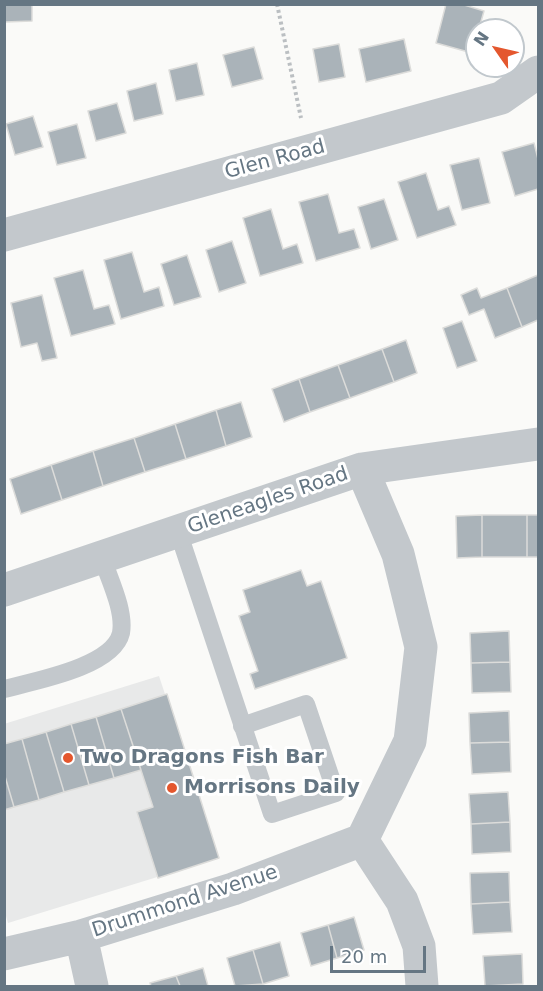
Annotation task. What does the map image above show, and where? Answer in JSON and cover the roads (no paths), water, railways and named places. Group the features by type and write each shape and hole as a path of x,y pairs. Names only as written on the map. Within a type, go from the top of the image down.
{"street":[{"name":"Glen Road","path":"4,235 501,98 538,72"},
{"name":"Gleneagles Road","path":"4,590 362,469 538,444"},
{"path":"362,469 398,555 421,647 410,741 362,840 402,901 419,946 422,987"},
{"name":"Drummond Avenue","path":"4,954 81,936 233,889 362,840"},
{"path":"81,936 92,987"}],"lane":[{"path":"178,531 242,726 272,814 336,793 306,704 242,726"},
{"path":"4,689 98,660 115,645 121,633 120,617 102,557"}],"place":[{"name":"Two Dragons Fish Bar","path":"68,758"},
{"name":"Morrisons Daily","path":"172,788"}]}
